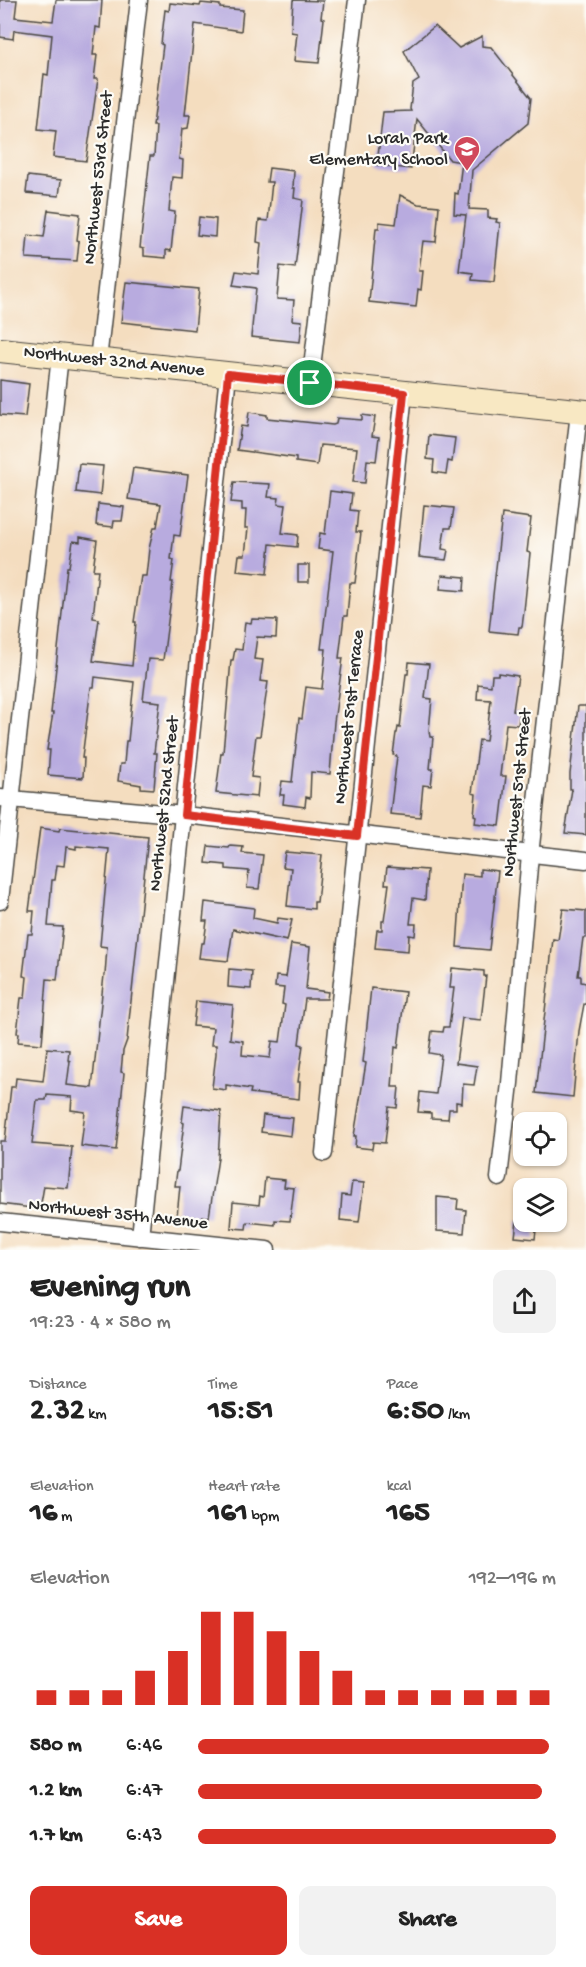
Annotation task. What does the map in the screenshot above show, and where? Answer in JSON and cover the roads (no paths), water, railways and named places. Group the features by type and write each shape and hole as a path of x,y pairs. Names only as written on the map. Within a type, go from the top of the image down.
{"main road":[{"name":"Northwest 32nd Avenue","path":"0,350 582,412"}],"street":[{"name":"Northwest 53rd Street","path":"98,360 139,0"},
{"path":"310,383 357,0"},
{"path":"0,902 5,798 60,356"},
{"name":"Northwest 52nd Street","path":"140,1237 228,374"},
{"name":"Northwest 51st Terrace","path":"324,1153 404,393"},
{"name":"Northwest 51st Street","path":"499,1178 510,1083 530,855 582,412"},
{"path":"5,798 184,815 586,861"},
{"name":"Northwest 35th Avenue","path":"0,1222 267,1250"}],"place":[{"name":"Lorah Park Elementary School","path":"467,172"}]}
